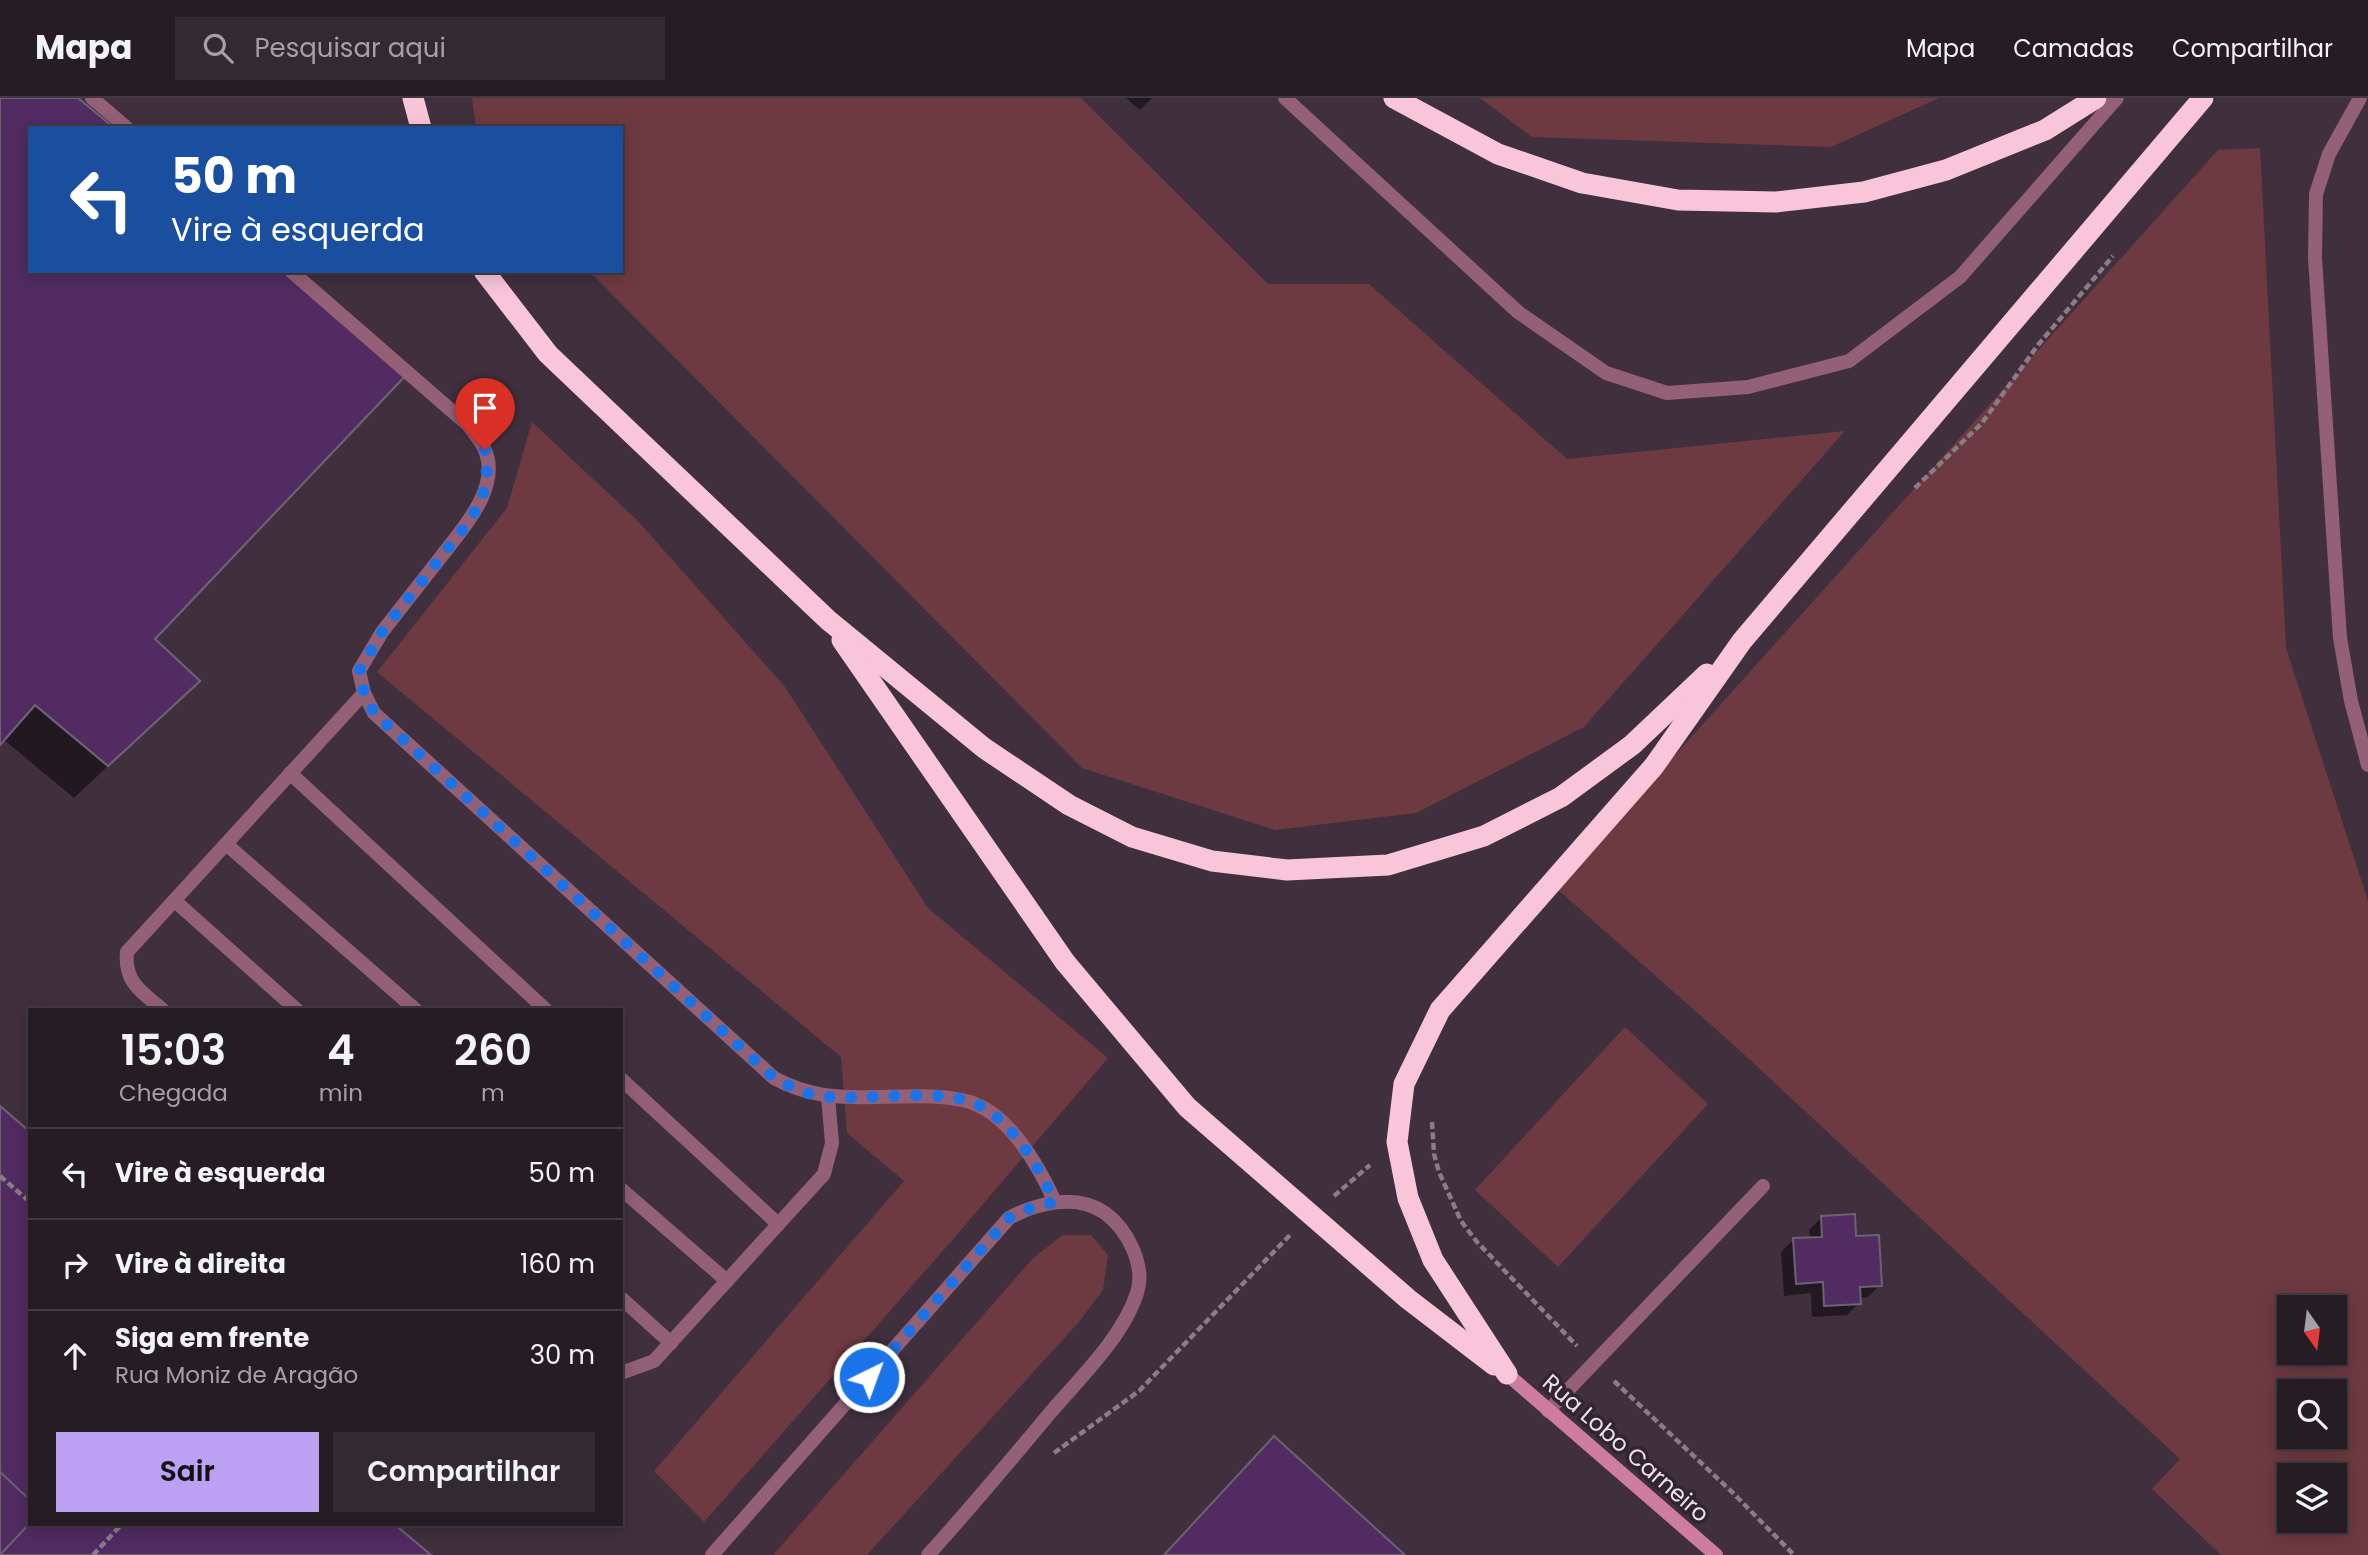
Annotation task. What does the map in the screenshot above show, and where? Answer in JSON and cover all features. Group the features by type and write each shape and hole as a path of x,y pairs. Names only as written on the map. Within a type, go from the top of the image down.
{"highway":[{"path":"413,98 420,126"},
{"path":"1394,98 1498,154 1582,183 1678,200 1776,202 1864,192 1946,170 2045,130 2096,98"},
{"path":"1507,1374 1433,1260 1408,1198 1397,1142 1404,1084 1440,1010 1654,766 1742,641 2203,98"},
{"path":"486,273 548,354 828,620 984,748 1069,805 1132,837 1212,861 1287,870 1388,865 1484,836 1561,797 1632,745 1742,641"},
{"path":"828,620 1065,962 1187,1107 1408,1299 1507,1374"}],"street":[{"path":"92,98 125,126"},
{"path":"1285,98 1518,312 1606,373 1667,393 1748,387 1849,361 1961,277 2117,98"},
{"path":"2360,98 2329,154 2316,194 2315,258 2340,638 2351,701 2368,765"},
{"path":"293,273 468,425 485,450 488,475 482,498 471,519 382,632 359,671 364,693 374,713 774,1078 800,1091 828,1096 924,1096 973,1103 988,1110 1027,1151 1055,1202"},
{"path":"161,1008 135,987 125,968 127,952 364,693"},
{"path":"290,773 544,1008"},
{"path":"226,844 414,1008"},
{"path":"174,901 295,1008"},
{"path":"623,1081 778,1224"},
{"path":"623,1372 654,1361 824,1174 832,1143 828,1096"},
{"path":"1548,1411 1763,1186"},
{"path":"623,1191 727,1281"},
{"path":"712,1555 1009,1218 1031,1208 1055,1202 1098,1208 1113,1219 1132,1247 1137,1267 1138,1290 1128,1314 1101,1353 928,1555"},
{"path":"623,1300 671,1343"},
{"name":"Rua Lobo Carneiro","path":"1507,1374 1716,1555"}],"path":[{"path":"1908,495 1982,423 2038,345 2119,248"},
{"path":"1050,1456 1139,1391 1278,1245 1432,1112 1434,1154 1439,1172 1461,1221 1476,1242 1594,1363 1732,1492 1794,1555"},
{"path":"0,1176 28,1200"},
{"path":"93,1555 120,1526"}],"shaded area":[{"path":"0,98 2368,98 2368,1555 0,1555"},
{"path":"472,98 1081,98 1268,284 1369,284 1567,459 1845,431 1584,727 1416,813 1275,830 1082,768 591,273 623,273 623,126 476,126"},
{"path":"1480,98 1939,98 1831,147 1532,137"},
{"path":"2260,148 2286,648 2368,901 2368,1555 2221,1555 2152,1489 2180,1459 1736,1047 1556,888 2218,150"},
{"path":"532,422 638,521 785,687 928,908 1108,1058 949,1244 704,1522 654,1471 904,1181 847,1133 841,1057 377,672 507,508"},
{"path":"1625,1027 1708,1104 1558,1267 1475,1190"},
{"path":"1063,1235 1091,1235 1108,1255 1103,1290 1078,1323 867,1555 773,1555 1034,1257"}],"building":[{"path":"0,98 78,98 112,126 28,126 28,273 288,273 408,373 155,639 200,681 108,766 35,705 0,745"},
{"path":"0,98 78,98 112,126 28,126 28,273 288,273 408,373 155,639 200,681 108,766 35,705 0,745"},
{"path":"0,1106 28,1130 28,1526 396,1526 431,1555 0,1555"},
{"path":"0,1106 28,1130 28,1498 0,1472"},
{"path":"1855,1214 1856,1236 1879,1235 1882,1286 1860,1287 1861,1304 1824,1306 1823,1282 1796,1284 1793,1238 1822,1237 1821,1216"},
{"path":"1274,1436 1405,1555 1164,1555"},
{"path":"28,1525 396,1526 431,1555 0,1555"}],"route":[{"path":"485,450 488,475 482,498 471,519 382,632 359,671 364,693 374,713 774,1078 800,1091 818,1096 924,1096 973,1103 988,1110 1027,1151 1055,1202 1031,1208 1009,1218 869,1377"}]}
